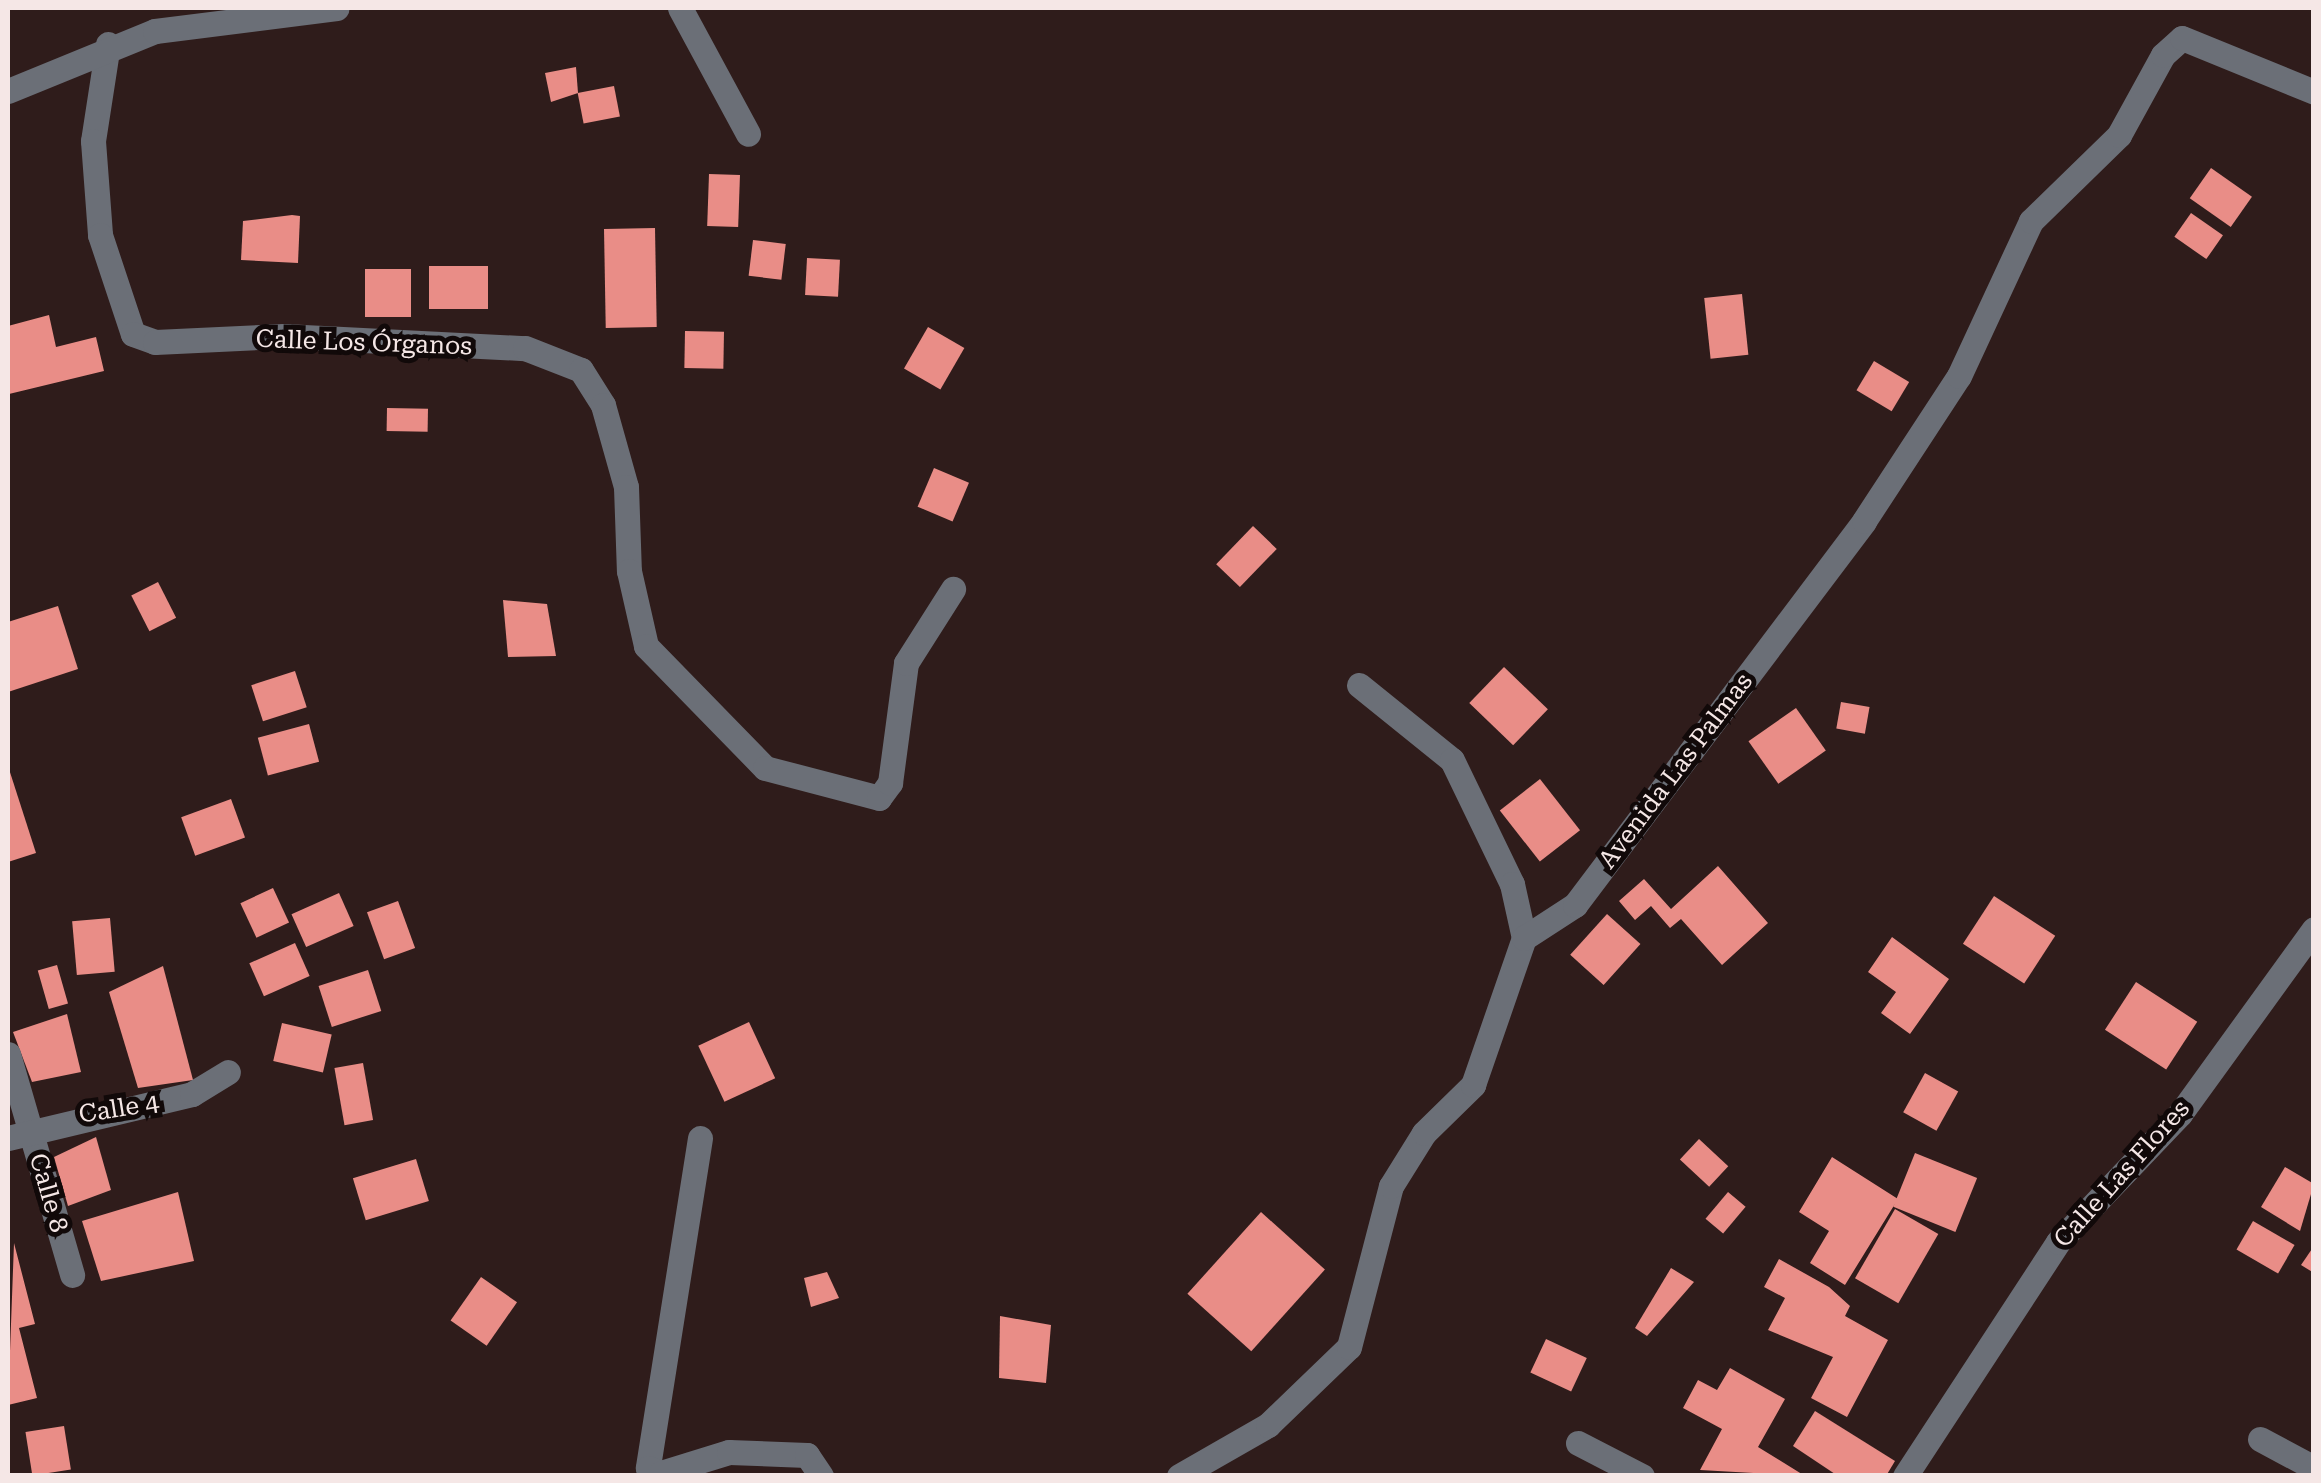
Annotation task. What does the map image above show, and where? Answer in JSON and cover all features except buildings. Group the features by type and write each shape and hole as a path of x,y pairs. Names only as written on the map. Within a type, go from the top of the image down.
{"street":[{"path":"8,91 108,44 337,8"},
{"path":"680,8 748,134"},
{"name":"Avenida Las Palmas","path":"1524,938 1575,905 1864,521 1959,376 2032,221 2119,135 2182,38 2314,92"},
{"name":"Calle Los Órganos","path":"108,44 93,141 100,235 133,334 155,342 284,336 525,348 581,370 604,405 626,486 629,571 646,646 765,768 879,798 890,782 906,663 953,590"},
{"path":"1179,1476 1268,1425 1349,1346 1391,1186 1424,1133 1473,1085 1524,938 1512,884 1452,760 1359,684"},
{"name":"Calle Las Flores","path":"1905,1476 2058,1242 2180,1114 2314,929"},
{"name":"Calle 8","path":"8,1054 19,1134 72,1275"},
{"name":"Calle 4","path":"19,1134 192,1094 228,1072"},
{"path":"700,1138 648,1468 661,1473 730,1452 807,1455 821,1476"},
{"path":"2260,1439 2314,1468"},
{"path":"1578,1443 1642,1476"}]}
